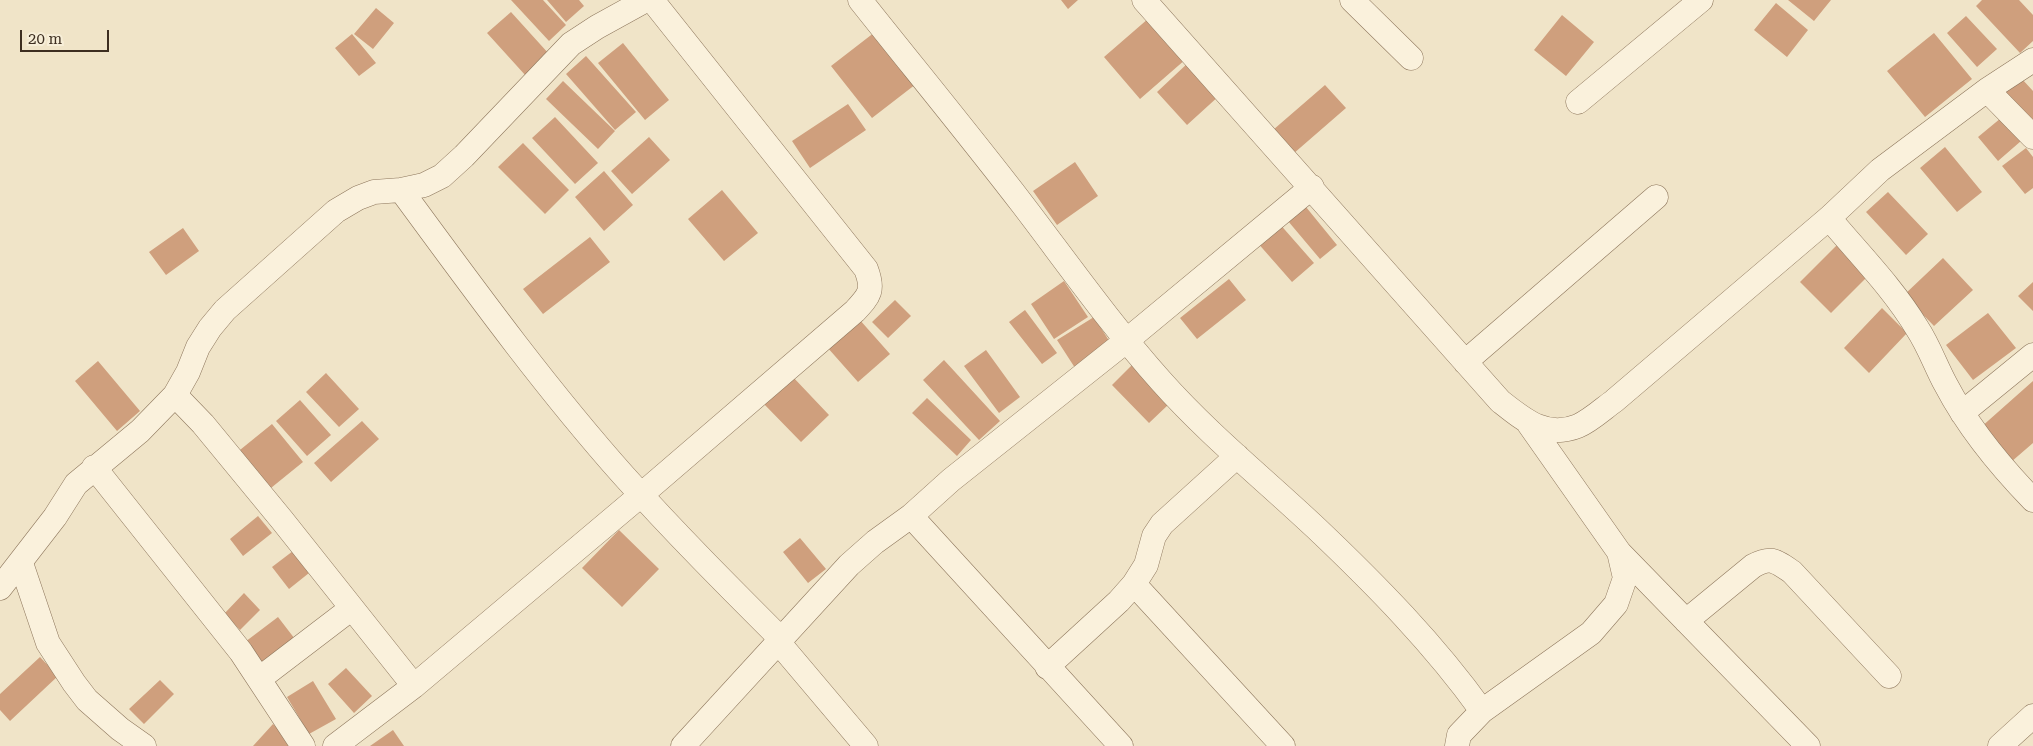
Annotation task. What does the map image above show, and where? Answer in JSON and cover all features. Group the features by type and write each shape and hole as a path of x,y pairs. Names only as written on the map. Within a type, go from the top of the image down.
{"street":[{"path":"0,588 21,564 76,484 94,467 140,431 175,394 188,372 198,347 210,328 225,310 336,211 358,198 374,192 401,190 424,185 442,176 464,156 571,44 597,27 646,0"},
{"path":"336,746 414,686 641,495 856,311 869,296 870,281 866,269 652,0"},
{"path":"860,0 1022,203 1126,341 1191,412 1316,528 1381,593 1454,673 1482,711"},
{"path":"1144,0 1312,187 1500,402 1529,424 1619,552 1808,746"},
{"path":"1352,0 1411,58"},
{"path":"1578,102 1701,0"},
{"path":"1529,424 1554,431 1578,426 1614,401 1829,218 1880,170 1987,90 2033,60"},
{"path":"1987,90 2033,137"},
{"path":"683,746 822,594 875,542 911,516 951,480 1126,341 1312,187"},
{"path":"401,190 502,326 588,434 641,495 780,642 866,746"},
{"path":"1465,362 1656,197"},
{"path":"1829,218 1918,328 1947,386 1976,435 2009,475 2033,500"},
{"path":"1962,413 2033,355"},
{"path":"175,394 203,424 414,686"},
{"path":"1047,666 1119,601 1134,584 1146,565 1154,536 1162,524 1237,456"},
{"path":"94,467 241,652 303,746"},
{"path":"911,516 1121,746"},
{"path":"1457,746 1460,736 1482,711 1591,633 1616,604 1625,578 1619,552"},
{"path":"1686,621 1753,566 1764,560 1775,560 1792,572 1889,676"},
{"path":"21,564 48,643 74,683 88,700 120,729 144,746"},
{"path":"1134,584 1283,746"},
{"path":"259,679 352,608"},
{"path":"2000,746 2033,716"}],"building":[{"path":"511,0 543,0 566,25 549,41"},
{"path":"547,0 579,0 584,6 566,22"},
{"path":"1061,0 1078,0 1068,9"},
{"path":"1788,0 1831,0 1814,21"},
{"path":"1982,0 2019,0 2033,15 2033,41 2020,53 1976,6"},
{"path":"1776,3 1808,30 1787,57 1754,30"},
{"path":"376,8 394,23 373,49 354,34"},
{"path":"511,12 549,54 526,76 487,33"},
{"path":"1562,15 1594,42 1566,76 1534,50"},
{"path":"1966,16 1997,49 1977,67 1947,33"},
{"path":"1149,18 1186,59 1140,99 1104,57"},
{"path":"875,32 916,84 872,118 831,66"},
{"path":"1934,33 1972,79 1925,117 1887,71"},
{"path":"352,34 376,63 359,76 335,48"},
{"path":"623,43 669,100 645,120 598,63"},
{"path":"586,56 636,112 615,130 566,74"},
{"path":"1189,62 1220,95 1187,125 1157,92"},
{"path":"2022,79 2033,91 2033,130 2004,94"},
{"path":"563,81 615,131 598,149 546,99"},
{"path":"1325,85 1346,108 1293,154 1273,130"},
{"path":"848,104 866,130 810,168 792,141"},
{"path":"555,117 598,163 575,184 532,138"},
{"path":"2001,118 2021,141 1998,161 1978,137"},
{"path":"649,137 670,160 632,194 611,171"},
{"path":"523,143 569,190 545,214 498,167"},
{"path":"1945,147 1982,192 1957,212 1920,168"},
{"path":"2026,148 2033,157 2033,188 2025,194 2002,166"},
{"path":"1075,162 1098,196 1057,225 1033,191"},
{"path":"604,171 633,205 604,231 575,197"},
{"path":"722,190 758,233 724,261 688,219"},
{"path":"1888,192 1928,234 1906,255 1866,212"},
{"path":"1306,207 1337,245 1320,259 1288,221"},
{"path":"1278,222 1314,263 1292,282 1256,241"},
{"path":"183,228 199,251 166,275 149,252"},
{"path":"590,237 610,262 543,314 523,289"},
{"path":"1837,245 1868,276 1831,313 1800,282"},
{"path":"1943,258 1973,290 1934,326 1904,295"},
{"path":"1229,279 1246,300 1197,339 1180,318"},
{"path":"1064,281 1088,317 1054,339 1031,304"},
{"path":"2033,282 2033,311 2018,296"},
{"path":"895,300 911,316 888,338 872,322"},
{"path":"1882,308 1907,333 1869,373 1844,348"},
{"path":"1025,310 1057,353 1042,364 1009,322"},
{"path":"1988,313 2016,348 1973,380 1946,345"},
{"path":"1094,317 1113,347 1077,371 1057,340"},
{"path":"859,319 890,354 858,382 827,347"},
{"path":"986,350 1020,397 999,413 964,366"},
{"path":"944,360 1000,421 979,440 923,380"},
{"path":"98,361 140,411 117,431 75,381"},
{"path":"1132,365 1169,404 1149,423 1112,385"},
{"path":"326,373 359,409 339,427 306,392"},
{"path":"792,376 829,415 801,442 763,403"},
{"path":"2033,381 2033,443 2011,462 1980,428"},
{"path":"927,398 971,440 957,456 912,413"},
{"path":"300,400 331,435 307,456 276,421"},
{"path":"362,421 379,439 331,482 314,463"},
{"path":"272,424 303,462 266,492 235,454"},
{"path":"258,516 272,533 243,556 230,539"},
{"path":"619,530 659,569 622,607 582,568"},
{"path":"800,538 826,569 808,583 783,552"},
{"path":"293,551 309,573 289,589 272,567"},
{"path":"244,593 260,610 240,630 224,614"},
{"path":"278,617 298,643 264,668 245,642"},
{"path":"40,657 58,676 10,721 0,710 0,694"},
{"path":"346,668 372,696 354,713 328,684"},
{"path":"160,680 174,694 144,724 129,709"},
{"path":"313,681 336,719 309,734 287,697"},
{"path":"273,724 296,745 253,746"},
{"path":"393,730 404,746 370,746"}]}
